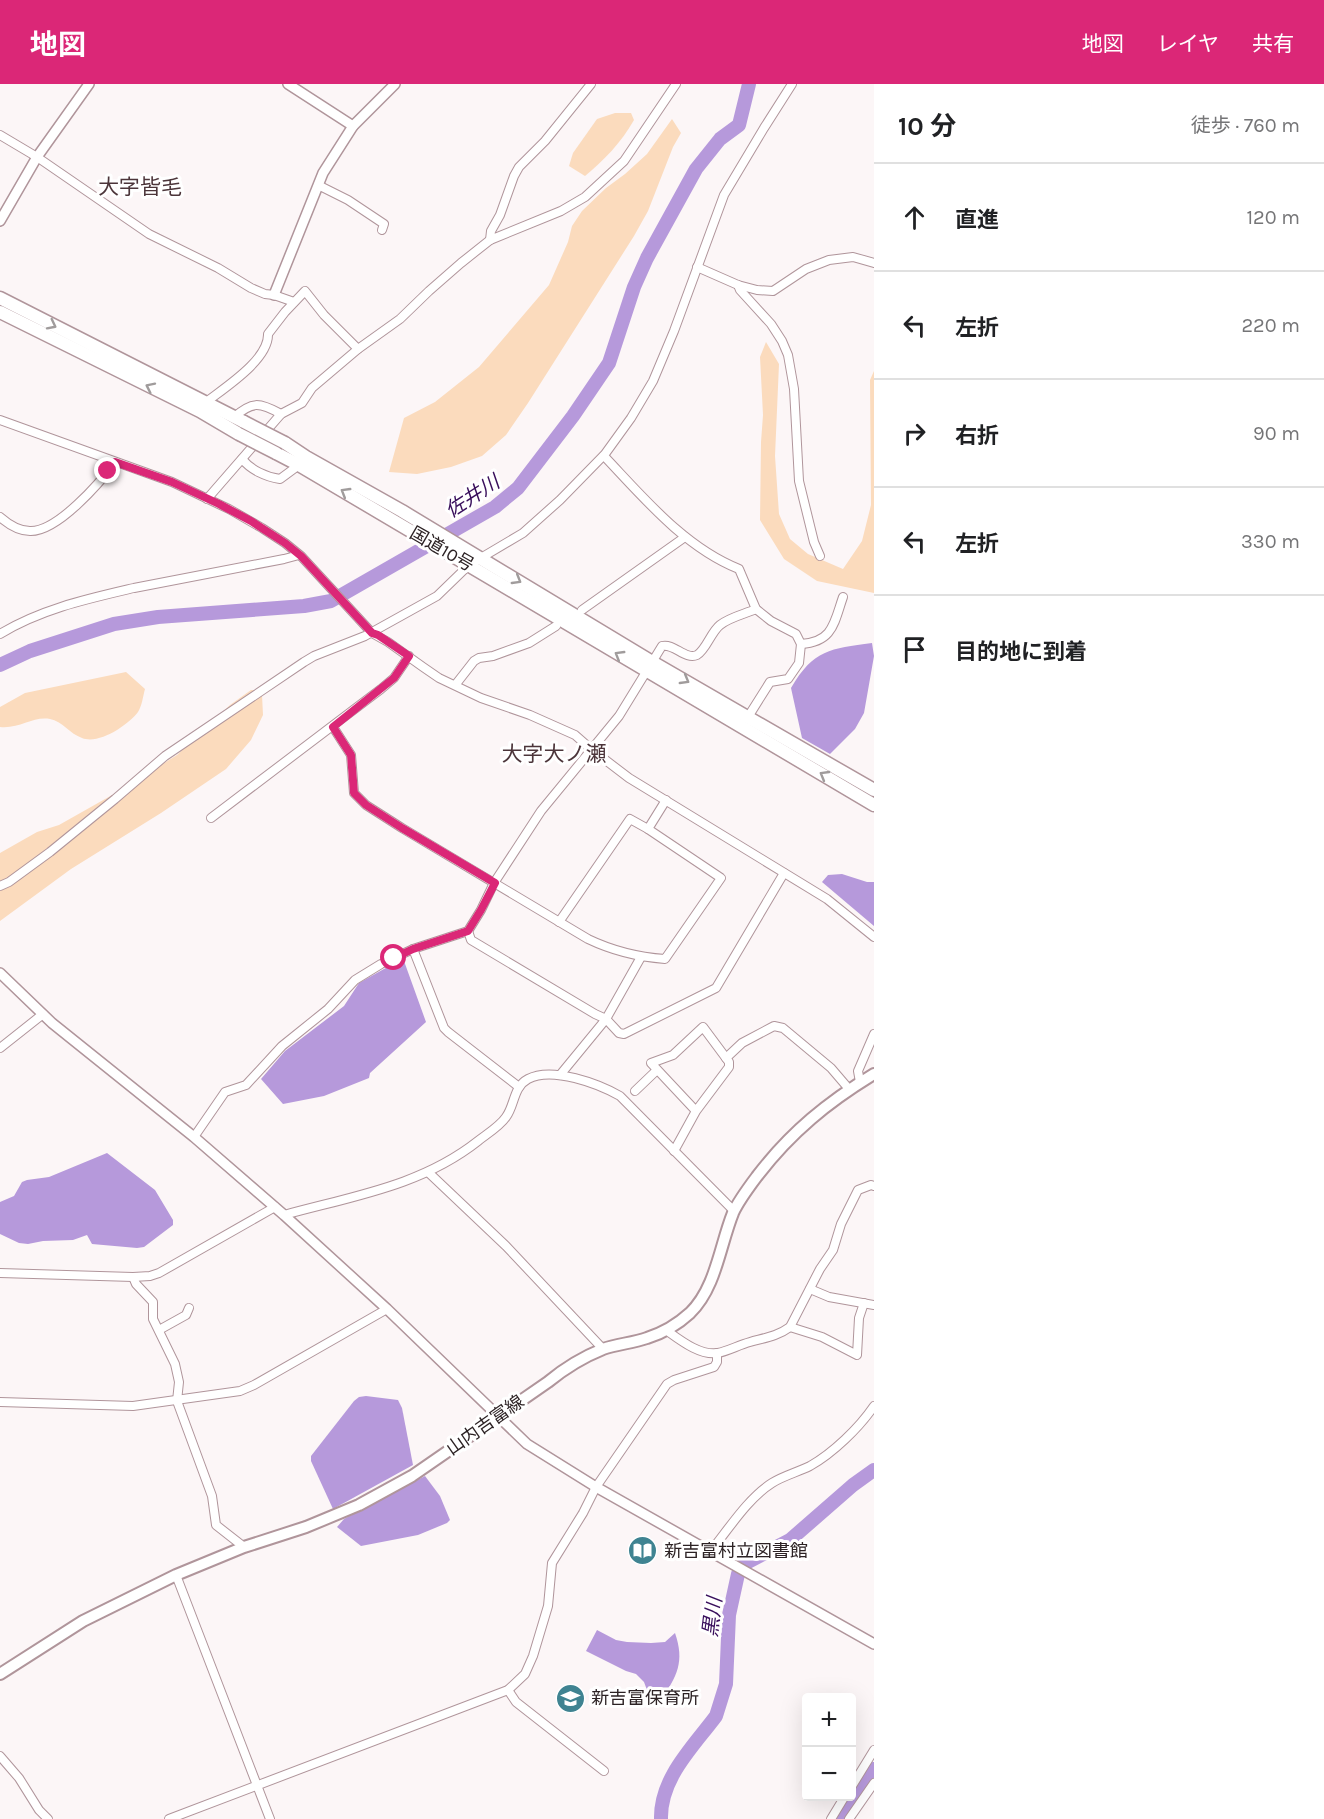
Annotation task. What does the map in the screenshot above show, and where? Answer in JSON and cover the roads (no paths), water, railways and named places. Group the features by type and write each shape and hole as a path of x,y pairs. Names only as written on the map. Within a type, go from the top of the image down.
{"highway":[{"name":"国道10号","path":"0,298 205,402 276,453 399,517"},
{"name":"国道10号","path":"0,312 200,411 285,443 466,559 649,666 748,717 874,790"},
{"name":"国道10号","path":"466,559 482,559 649,666 874,804"}],"main road":[{"name":"山内吉富線","path":"0,1674 83,1621 176,1575 244,1547 306,1527 359,1505 412,1476 569,1366 603,1349 648,1338 666,1330 691,1312 704,1294 734,1211 787,1140 849,1089 874,1074"}],"street":[{"path":"0,221 37,157 89,84"},
{"path":"288,84 353,126"},
{"path":"274,295 331,158 353,126 394,84"},
{"path":"489,240 519,167 545,141 591,84"},
{"path":"207,499 281,414 302,403 312,388 358,349 400,319 443,278 489,240 561,211 585,197 624,161 676,84"},
{"path":"482,559 523,533 566,494 604,456 627,424 653,381 674,332 724,195 792,84"},
{"path":"0,135 37,157 149,234 218,268 251,288 294,302"},
{"path":"318,185 348,200 384,224 382,230"},
{"path":"697,267 738,285 773,291 806,269 829,260 853,257 874,262"},
{"path":"738,285 771,324 788,355 794,389 799,481 814,542 820,556"},
{"path":"205,402 250,367 268,340 268,334 305,291 324,315 358,349"},
{"path":"239,425 243,409 253,405 281,414"},
{"path":"0,420 172,482 229,509 262,528 299,555 372,633 439,678 456,684 481,698 530,715 575,735 629,778 827,899 874,937"},
{"path":"604,456 685,537 723,563 739,568 756,609 771,621 796,634 801,644 799,663 788,679 770,682 748,717"},
{"path":"242,459 248,467 272,478 280,479 300,465"},
{"path":"0,518 23,530 35,530 48,526 79,502 115,462"},
{"path":"582,610 685,537"},
{"path":"0,634 41,613 92,598 299,555"},
{"path":"0,886 50,852 151,766 209,725 304,662 372,633 437,596 466,559"},
{"path":"801,644 815,643 830,633 843,597"},
{"path":"194,1137 225,1092 246,1084 282,1046 328,1009 354,980 413,949 468,931 495,883 542,811 619,716 664,644 689,656 696,655 702,651 713,632 722,623 756,609"},
{"path":"456,684 479,658 493,656 529,643 556,626"},
{"path":"211,818 333,727 394,678 409,656"},
{"path":"333,727 351,755 354,793 359,799 402,828 559,922 594,942 641,957 665,959 721,878 630,819 559,922"},
{"path":"648,829 666,800"},
{"path":"468,931 471,940 606,1019 619,1033 624,1034 716,988 784,873"},
{"path":"413,949 444,1028 519,1087"},
{"path":"560,1075 606,1019 641,957"},
{"path":"0,974 43,1014 194,1137 284,1215 387,1309 527,1444 596,1487 874,1644"},
{"path":"0,1048 43,1014"},
{"path":"726,1058 742,1043 774,1026 783,1028 831,1068 849,1089"},
{"path":"674,1151 696,1111 729,1067 729,1062 703,1027 674,1055 651,1063 696,1111"},
{"path":"860,1082 858,1071 874,1034"},
{"path":"635,1091 657,1070"},
{"path":"284,1215 387,1188 428,1173 454,1159 506,1117 519,1087 528,1079 541,1075 560,1075 606,1088 620,1096 734,1211"},
{"path":"428,1173 506,1246 603,1349"},
{"path":"666,1330 692,1347 717,1353 781,1333 790,1327 833,1250 841,1224 858,1190 873,1184"},
{"path":"0,1273 150,1276 274,1207"},
{"path":"133,1277 136,1284 153,1302 153,1319 175,1364 179,1382 177,1401 212,1496 216,1525 244,1547"},
{"path":"810,1289 830,1298 874,1305"},
{"path":"790,1327 822,1337 857,1355 859,1318 864,1303"},
{"path":"159,1330 186,1315 189,1308"},
{"path":"0,1402 133,1406 240,1391 255,1385 387,1309"},
{"path":"169,1819 508,1690 525,1674 533,1656 548,1606 552,1563 596,1487 668,1384 714,1367 717,1362 717,1353"},
{"path":"710,1552 756,1495 772,1482 821,1459 858,1426 874,1406"},
{"path":"176,1575 270,1819"},
{"path":"508,1690 516,1702 604,1771"},
{"path":"856,1779 874,1750"},
{"path":"0,1756 20,1778 39,1810 48,1819"},
{"path":"849,1819 874,1783"},
{"path":"831,1819 842,1801"}],"waterway":[{"name":"佐井川","path":"0,665 30,651 114,624 158,617 304,606 331,601 495,507 518,488 573,416 609,363 634,287 647,258 696,169 720,139 739,125 749,84"},
{"name":"黒川","path":"661,1819 662,1804 672,1777 688,1751 716,1716 726,1684 729,1615 738,1574 744,1564 790,1540 853,1485 874,1470"},
{"path":"840,1819 874,1769"}],"place":[{"name":"新吉富村立図書館","path":"643,1551"},
{"name":"新吉富保育所","path":"570,1698"}],"district":[{"name":"大字皆毛","path":"140,187"},
{"name":"大字大ノ瀬","path":"554,754"}]}
